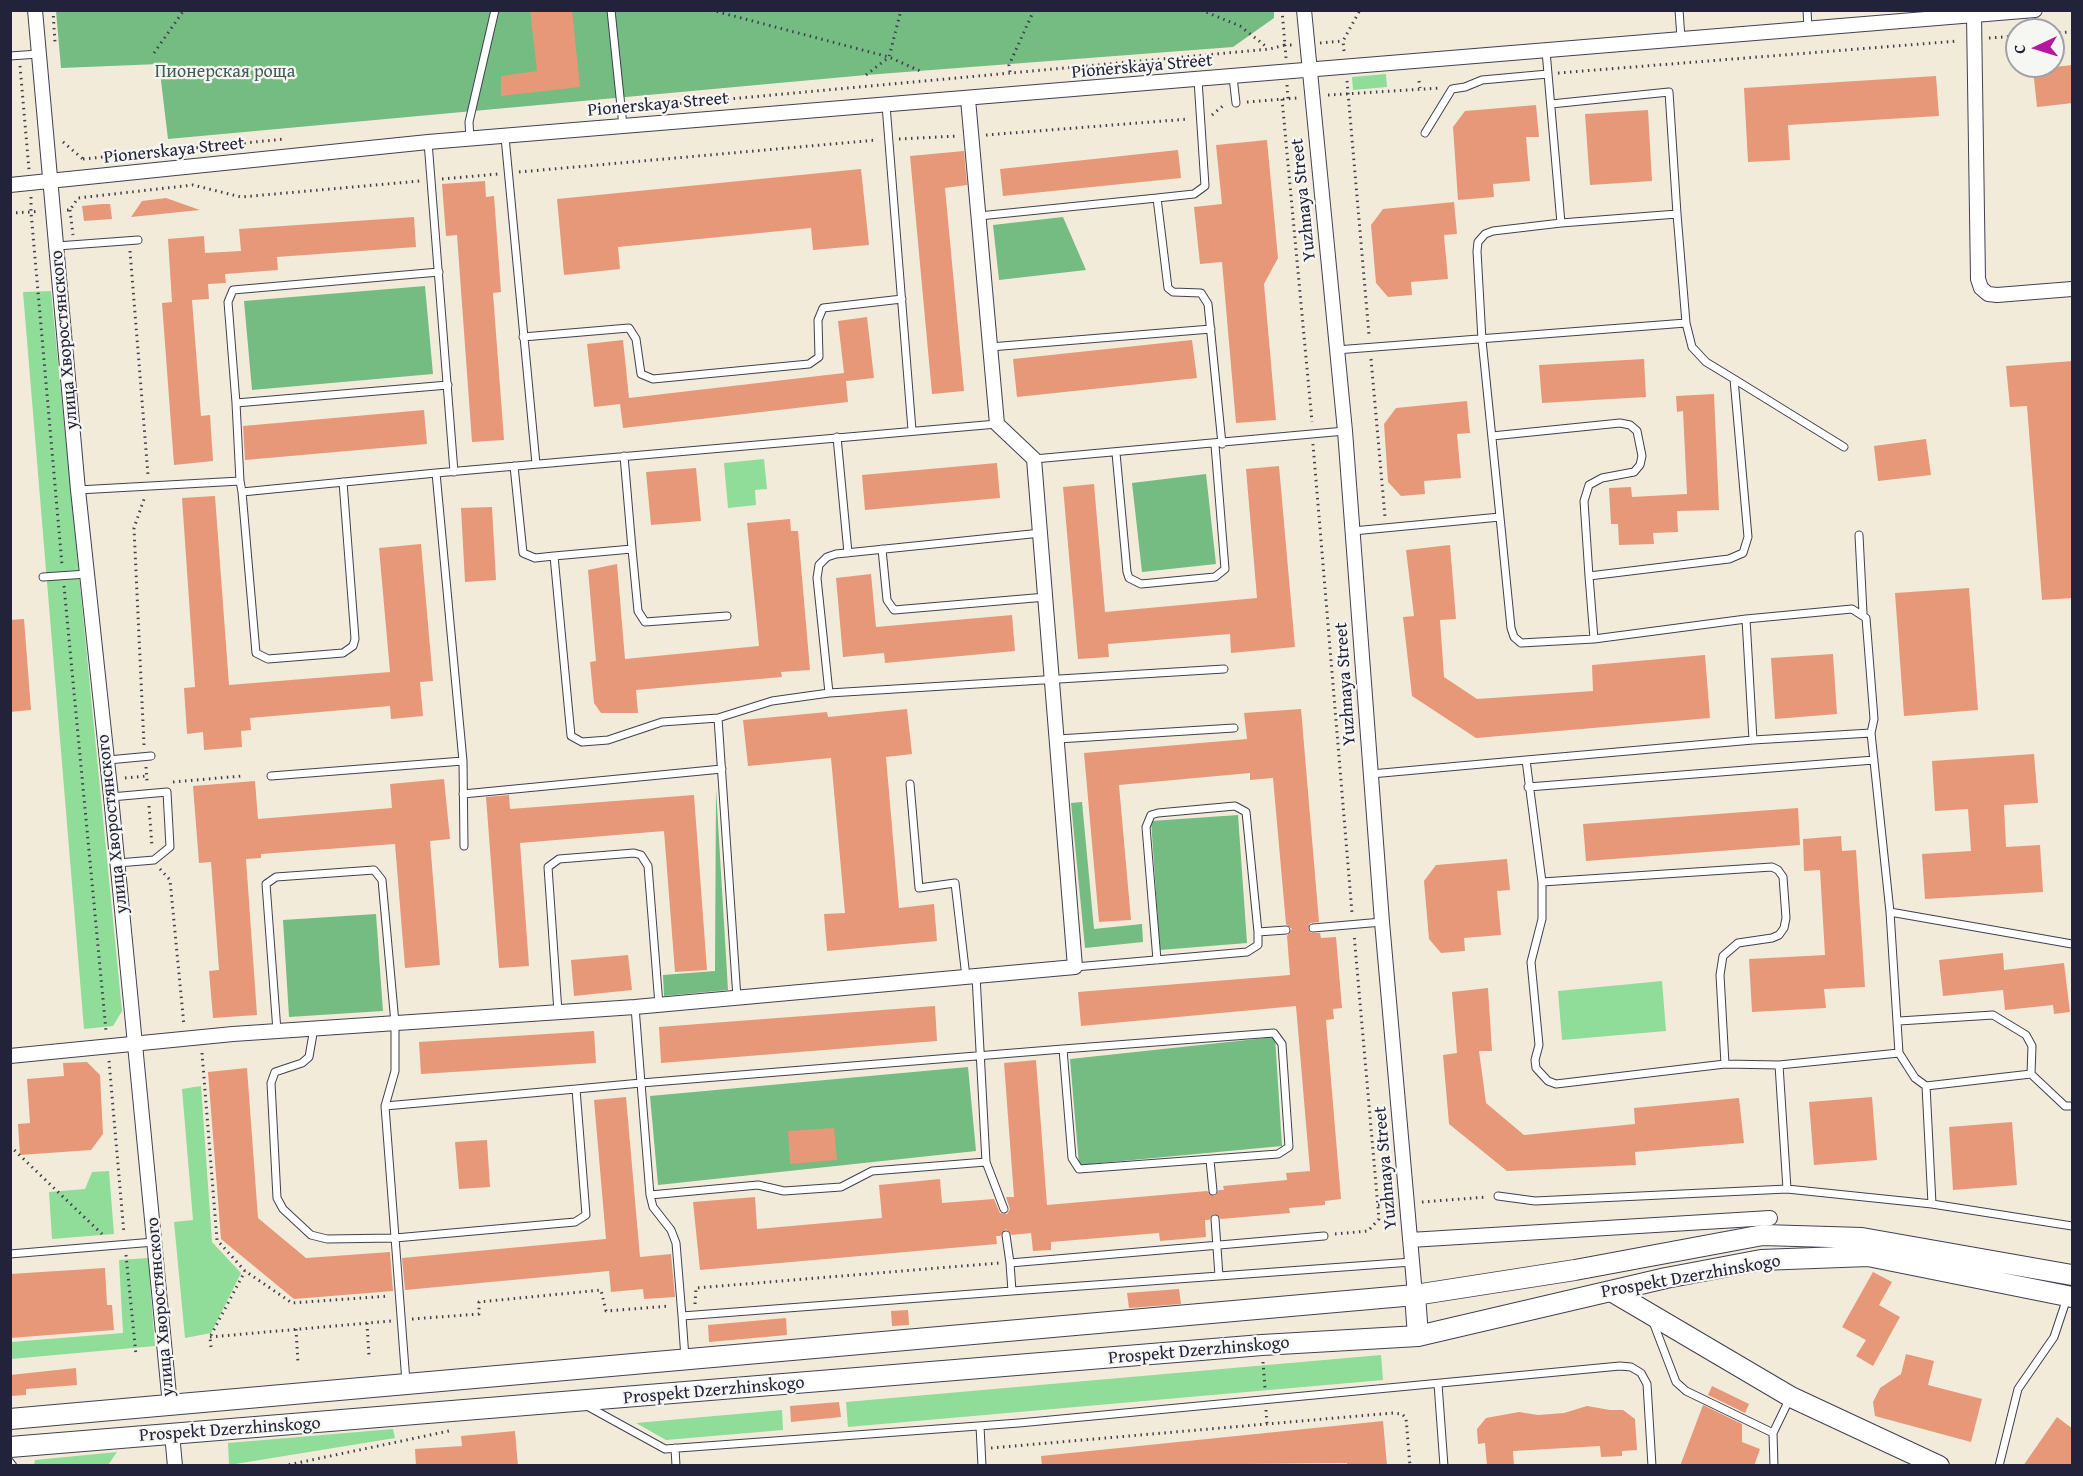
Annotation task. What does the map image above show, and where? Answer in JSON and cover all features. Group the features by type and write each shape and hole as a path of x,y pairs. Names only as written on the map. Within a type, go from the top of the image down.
{"street":[{"name":"улица Хворостянского","path":"35,10 78,490 108,760 175,1466"},
{"name":"Yuzhnaya Street","path":"1305,10 1345,431 1382,922 1415,1295"},
{"name":"Pionerskaya Street","path":"10,185 428,142 2035,10"},
{"path":"1974,16 1978,279 1981,288 1988,294 1997,295 2073,289"},
{"path":"10,1056 185,1038 635,1007 1075,967 1054,679 1034,459 997,424 968,99"},
{"path":"1410,1240 1770,1218"},
{"name":"Prospekt Dzerzhinskogo","path":"10,1419 1415,1295 1575,1270 1763,1235 1862,1238 2073,1275"},
{"name":"Prospekt Dzerzhinskogo","path":"10,1448 1262,1345 1418,1336 1641,1283 1761,1260 1868,1256 2070,1296"},
{"path":"1641,1283 1638,1295 1649,1312"},
{"name":"Prospekt Dzerzhinskogo","path":"1611,1291 1791,1397 1932,1464"},
{"path":"1415,1295 1418,1336"},
{"path":"406,1384 410,1416"}],"lane":[{"path":"470,139 469,122 495,10"},
{"path":"611,10 624,126"},
{"path":"1679,10 1681,38"},
{"path":"1807,10 1808,28"},
{"path":"1546,51 1561,223"},
{"path":"10,56 38,54"},
{"path":"1425,133 1452,89 1465,87 1482,80 1548,74"},
{"path":"1233,77 1236,103"},
{"path":"979,216 1194,194 1205,186 1198,80"},
{"path":"1551,104 1669,92 1686,323 1692,347 1706,362 1844,447"},
{"path":"886,105 912,430"},
{"path":"505,137 536,464"},
{"path":"428,142 454,472"},
{"path":"1116,453 1129,578 1141,584 1215,577 1225,569 1219,444 1206,297 1194,292 1173,292 1167,288 1156,198"},
{"path":"1677,214 1493,231 1485,234 1478,242 1482,340 1511,628 1514,637 1521,643 1531,644 1594,639 1746,619 1852,609 1863,613"},
{"path":"57,246 134,240"},
{"path":"343,482 355,639 349,651 343,653 268,659 256,653 240,481 228,302 233,290 438,272"},
{"path":"524,337 629,328 636,339 641,374 653,379 809,364 819,357 818,320 823,308 902,299"},
{"path":"1336,350 1686,323"},
{"path":"990,347 1210,329"},
{"path":"1589,576 1729,559 1743,553 1748,537 1734,379"},
{"path":"236,403 448,385"},
{"path":"1492,436 1620,423 1630,424 1637,431 1642,456 1640,465 1634,472 1602,478 1589,485 1584,501 1594,639"},
{"path":"242,492 997,424"},
{"path":"1034,459 1345,431"},
{"path":"837,437 848,553"},
{"path":"624,456 638,611 645,622 727,616"},
{"path":"514,466 523,553 535,558 632,549"},
{"path":"436,474 463,761 464,846"},
{"path":"78,490 240,481"},
{"path":"1353,531 1500,518"},
{"path":"829,693 817,578 819,565 827,557 882,549 1041,533"},
{"path":"1858,535 1874,719 1871,733 1890,912 1899,1021 1899,1053 1915,1078 1926,1086 2031,1074"},
{"path":"882,549 887,600 894,610 1047,597"},
{"path":"554,556 571,736 582,742 608,740 662,722 718,718 772,701 829,693 1224,669"},
{"path":"43,577 87,574"},
{"path":"1746,619 1753,740"},
{"path":"718,718 737,998"},
{"path":"1058,739 1234,728"},
{"path":"1371,774 1753,740 1871,733"},
{"path":"108,760 148,757"},
{"path":"1526,760 1542,882 1542,920 1531,962 1539,1045 1536,1068 1540,1075 1556,1084 1725,1064 1779,1065 1899,1053"},
{"path":"1528,787 1874,760"},
{"path":"271,776 463,761"},
{"path":"463,794 722,769"},
{"path":"910,784 919,888 955,883 971,976 981,1056 986,1162 1004,1209"},
{"path":"111,797 166,792 170,847 153,860 118,863"},
{"path":"1075,967 1157,960 1247,952 1258,945 1246,812 1235,806 1158,813 1147,820 1157,960"},
{"path":"558,1012 548,867 559,859 623,854 641,855 648,866 659,1005"},
{"path":"1542,882 1772,867 1778,870 1783,877 1786,918 1784,928 1779,935 1772,938 1738,943 1723,956 1720,975 1725,1064"},
{"path":"277,1031 266,884 276,877 368,868 375,870 382,880 395,1023 395,1071 385,1106 406,1384"},
{"path":"1890,912 2073,945"},
{"path":"1313,928 1382,922"},
{"path":"1258,932 1286,930"},
{"path":"635,1007 650,1195 653,1207 671,1230 676,1243 686,1359"},
{"path":"1899,1021 1993,1015 2026,1035 2031,1046 2031,1074 2065,1106 2073,1106"},
{"path":"314,1028 311,1052 306,1061 280,1069 272,1077 277,1198 284,1209 311,1235 319,1238 395,1238 581,1220 587,1208 576,1089"},
{"path":"385,1106 641,1083 1063,1049 1274,1033 1282,1044 1289,1147 1278,1154 1079,1169 1072,1158 1063,1049"},
{"path":"1779,1065 1787,1189"},
{"path":"1926,1086 1932,1204"},
{"path":"1210,1160 1213,1191"},
{"path":"650,1195 758,1185 784,1191 841,1187 872,1171 986,1162"},
{"path":"1498,1196 1535,1201 1787,1189 1932,1204 2073,1226"},
{"path":"1215,1220 1219,1276"},
{"path":"1006,1235 1012,1291"},
{"path":"1010,1263 1324,1236"},
{"path":"10,1254 155,1242"},
{"path":"682,1316 1412,1262"},
{"path":"1999,1466 2019,1389 2054,1337 2070,1296"},
{"path":"1649,1312 1676,1382 1686,1391 1773,1433"},
{"path":"580,1402 665,1449 980,1426 1631,1367 1641,1372 1647,1384 1652,1466"},
{"path":"1438,1384 1444,1466"},
{"path":"1774,1466 1773,1433 1791,1397"},
{"path":"980,1426 982,1466"},
{"path":"675,1448 676,1466"}],"path":[{"path":"53,10 56,46"},
{"path":"154,53 184,10"},
{"path":"711,10 889,57 920,71"},
{"path":"866,75 889,57 901,10"},
{"path":"1010,73 1009,65 1034,10"},
{"path":"1202,10 1240,26 1270,49"},
{"path":"623,109 1270,49 1285,45 1282,10"},
{"path":"1342,41 1360,10"},
{"path":"1548,74 2005,37"},
{"path":"19,55 63,575 136,1355"},
{"path":"1419,81 1420,88"},
{"path":"74,245 70,210 78,198 86,197 194,185 241,197 889,139 972,136 1201,118 1209,117 1225,104 1420,88 1452,89"},
{"path":"1348,93 1386,528"},
{"path":"1282,99 1313,435 1379,1219 1368,1231 1324,1236"},
{"path":"63,142 83,159 294,139"},
{"path":"83,159 86,197"},
{"path":"10,213 70,210"},
{"path":"134,240 149,486 134,528 140,691 148,757 153,860 170,880 185,1038"},
{"path":"171,782 242,776"},
{"path":"201,1037 217,1240 245,1271 292,1303 390,1296 391,1305"},
{"path":"10,1146 107,1238"},
{"path":"1378,1205 1498,1196"},
{"path":"210,1336 479,1314 479,1302 601,1290 606,1311 696,1304 696,1288 1010,1263"},
{"path":"211,1347 210,1336 245,1271"},
{"path":"391,1313 392,1321"},
{"path":"367,1323 369,1356"},
{"path":"296,1329 298,1363"},
{"path":"981,1449 1393,1413 1402,1414 1406,1418 1410,1466"},
{"path":"283,1466 426,1438 456,1429"}],"green space":[{"name":"Пионерская роща","path":"1274,10 1274,18 1233,47 866,75 168,139 159,64 61,68 56,11"},
{"path":"1386,74 1387,87 1353,90 1352,77"},
{"path":"1063,217 1086,270 999,280 993,225"},
{"path":"425,286 433,374 252,390 244,301"},
{"path":"51,291 122,1011 113,1026 84,1029 23,292"},
{"path":"764,459 767,489 755,490 756,505 728,508 724,463"},
{"path":"1206,474 1216,564 1142,572 1132,483"},
{"path":"716,789 728,990 664,996 663,975 715,971"},
{"path":"1082,802 1094,929 1142,924 1143,942 1085,948 1071,803"},
{"path":"1238,815 1247,943 1160,950 1151,821"},
{"path":"376,914 383,1011 289,1017 283,920"},
{"path":"1662,981 1666,1031 1562,1040 1558,991"},
{"path":"1275,1037 1282,1146 1079,1165 1070,1059"},
{"path":"968,1067 976,1151 658,1185 650,1096"},
{"path":"201,1086 212,1242 241,1273 211,1333 185,1338 174,1222 193,1220 182,1089"},
{"path":"109,1171 114,1234 52,1239 49,1192 85,1189 92,1172"},
{"path":"148,1258 155,1346 11,1359 11,1342 123,1333 119,1260"},
{"path":"1381,1355 1383,1380 848,1427 846,1402"},
{"path":"782,1410 783,1430 666,1440 636,1423"},
{"path":"393,1429 395,1438 229,1465 228,1443"},
{"path":"117,1452 108,1465 34,1465 35,1460"}],"building":[{"path":"530,10 572,10 580,87 501,96 501,76 537,71"},
{"path":"2073,65 2073,103 2037,107 2034,78 2065,78 2065,66"},
{"path":"1936,76 1939,116 1788,125 1790,160 1748,162 1744,88"},
{"path":"1536,105 1539,137 1526,137 1530,181 1493,184 1494,197 1458,200 1453,127 1465,111"},
{"path":"1648,110 1652,181 1590,185 1585,114"},
{"path":"1267,140 1278,258 1264,284 1276,420 1236,423 1222,262 1200,264 1194,207 1222,204 1216,145"},
{"path":"1178,150 1181,178 1003,196 1000,169"},
{"path":"964,151 967,185 945,188 964,391 932,394 910,156"},
{"path":"861,169 869,245 813,250 811,228 618,247 620,269 564,275 557,199"},
{"path":"485,181 486,197 494,196 501,292 493,293 504,440 472,442 457,235 446,236 442,184"},
{"path":"166,198 200,210 131,217 142,201"},
{"path":"1454,202 1457,234 1444,235 1448,279 1411,282 1412,295 1388,297 1376,283 1371,225 1383,209"},
{"path":"110,204 112,219 84,221 82,206"},
{"path":"414,217 416,247 277,257 278,270 225,274 226,283 208,284 209,299 192,300 201,416 210,415 213,461 174,465 162,303 172,302 168,239 204,236 205,253 241,251 239,229"},
{"path":"867,317 874,378 846,381 848,402 623,428 620,404 594,407 587,344 623,340 629,398 844,373 838,321"},
{"path":"1192,340 1197,378 1017,397 1013,359"},
{"path":"1644,359 1646,397 1542,403 1539,365"},
{"path":"2073,361 2073,598 2042,600 2027,406 2010,407 2006,366"},
{"path":"1714,394 1719,510 1677,511 1678,532 1653,533 1654,544 1619,545 1618,524 1611,524 1609,488 1631,487 1632,497 1687,494 1683,411 1677,412 1676,396"},
{"path":"1467,401 1470,433 1457,434 1461,478 1424,481 1425,494 1401,496 1388,482 1384,424 1396,408"},
{"path":"424,410 427,444 245,460 243,426"},
{"path":"1926,439 1931,475 1878,481 1874,446"},
{"path":"997,463 1000,498 865,510 862,475"},
{"path":"1279,466 1295,647 1231,653 1230,634 1108,644 1109,657 1078,659 1063,487 1094,484 1105,612 1257,598 1246,469"},
{"path":"696,468 701,521 651,525 646,472"},
{"path":"215,496 229,685 390,672 379,548 421,544 433,681 420,682 423,716 391,719 390,706 250,718 251,730 241,731 242,747 204,750 203,732 187,734 184,688 195,687 182,498"},
{"path":"492,507 496,580 465,582 461,508"},
{"path":"790,519 791,531 798,531 810,670 781,672 782,677 636,690 638,713 601,713 594,703 590,662 596,661 588,570 617,564 625,659 759,646 747,523"},
{"path":"1450,545 1456,619 1440,620 1444,677 1477,699 1593,691 1592,665 1705,655 1710,718 1476,738 1412,696 1403,617 1414,616 1406,550"},
{"path":"871,574 876,627 1012,615 1015,651 885,663 884,653 843,657 836,578"},
{"path":"1969,588 1978,710 1904,716 1895,593"},
{"path":"24,619 31,710 10,712 10,620"},
{"path":"1833,654 1837,714 1775,719 1771,658"},
{"path":"907,709 912,754 886,757 899,908 934,904 937,941 827,951 824,914 845,913 831,758 748,766 743,720 827,712 828,717"},
{"path":"1301,709 1319,922 1310,923 1308,929 1311,933 1320,933 1321,938 1336,937 1342,1008 1333,1009 1334,1019 1326,1020 1341,1199 1325,1201 1325,1205 1289,1208 1290,1213 1221,1219 1214,1214 1209,1220 1205,1220 1206,1237 1160,1241 1159,1233 1051,1242 1051,1250 1033,1251 1031,1233 1012,1235 1006,1229 1000,1236 996,1236 997,1244 700,1270 693,1202 755,1197 757,1229 882,1218 879,1185 940,1179 942,1203 994,1199 1000,1213 1007,1214 1010,1209 1006,1197 1014,1197 1004,1063 1036,1060 1047,1205 1207,1191 1214,1196 1219,1190 1224,1190 1223,1186 1287,1180 1286,1173 1310,1171 1296,1006 1081,1026 1078,992 1290,975 1287,936 1292,929 1286,924 1273,778 1250,780 1250,773 1119,785 1131,920 1099,922 1084,753 1247,739 1244,713"},
{"path":"2034,754 2038,803 2004,805 2006,847 2040,845 2043,892 1925,899 1922,854 1971,851 1968,809 1935,811 1932,761"},
{"path":"444,779 450,839 430,841 440,965 405,968 395,844 261,854 261,858 246,859 257,1015 213,1018 209,971 219,970 211,862 199,863 193,786 255,781 258,819 392,808 390,784"},
{"path":"509,795 510,809 694,795 707,970 675,972 664,831 520,843 529,966 499,968 486,797"},
{"path":"1798,808 1800,845 1586,861 1583,824"},
{"path":"1841,836 1842,851 1856,850 1865,987 1824,989 1826,1008 1752,1012 1749,959 1825,955 1820,870 1804,871 1803,839"},
{"path":"1507,859 1510,890 1497,891 1501,935 1464,938 1465,951 1441,953 1429,939 1424,881 1436,865"},
{"path":"2003,953 2004,970 2064,963 2070,1012 2054,1014 2053,1005 2005,1010 2003,990 1943,996 1939,960"},
{"path":"628,955 632,990 574,996 571,960"},
{"path":"1488,988 1492,1051 1479,1051 1486,1103 1524,1135 1635,1124 1634,1108 1739,1098 1744,1143 1635,1152 1636,1165 1507,1171 1449,1124 1443,1055 1457,1053 1452,992"},
{"path":"935,1006 937,1041 661,1063 659,1027"},
{"path":"594,1031 596,1063 421,1074 419,1042"},
{"path":"87,1062 100,1075 103,1134 91,1150 20,1155 18,1124 30,1123 27,1079 64,1076 63,1063"},
{"path":"247,1068 258,1218 306,1258 390,1252 393,1291 294,1299 221,1239 208,1072"},
{"path":"626,1097 640,1257 671,1254 675,1297 644,1299 643,1289 611,1292 609,1271 405,1290 402,1258 606,1239 594,1100"},
{"path":"1872,1097 1877,1160 1814,1165 1809,1102"},
{"path":"2012,1122 2017,1185 1953,1190 1949,1127"},
{"path":"834,1128 837,1160 790,1164 788,1131"},
{"path":"487,1140 490,1187 459,1189 455,1142"},
{"path":"105,1268 107,1305 112,1305 114,1330 10,1338 10,1274"},
{"path":"1873,1272 1892,1282 1879,1305 1900,1317 1873,1366 1856,1356 1866,1340 1842,1327"},
{"path":"1179,1289 1181,1304 1129,1308 1127,1293"},
{"path":"908,1310 909,1325 892,1326 891,1311"},
{"path":"786,1318 787,1335 709,1342 708,1325"},
{"path":"1906,1354 1934,1361 1928,1385 1982,1399 1971,1442 1875,1416 1873,1402 1880,1388 1901,1374"},
{"path":"76,1368 77,1385 26,1389 26,1395 10,1396 10,1375"},
{"path":"1712,1386 1749,1404 1745,1413 1708,1395"},
{"path":"839,1402 841,1417 791,1422 790,1406"},
{"path":"1703,1405 1742,1424 1742,1442 1760,1449 1754,1466 1680,1466"},
{"path":"1587,1406 1623,1410 1635,1419 1637,1450 1622,1451 1622,1456 1601,1457 1600,1446 1513,1451 1514,1466 1487,1466 1485,1443 1478,1444 1477,1429 1486,1418 1519,1412 1538,1415 1564,1413"},
{"path":"2057,1417 2073,1429 2073,1466 2023,1466"},
{"path":"1383,1421 1387,1466 1347,1466 1347,1463 1042,1466 1041,1456"},
{"path":"515,1431 518,1466 416,1466 415,1449 462,1446 461,1436"}]}
